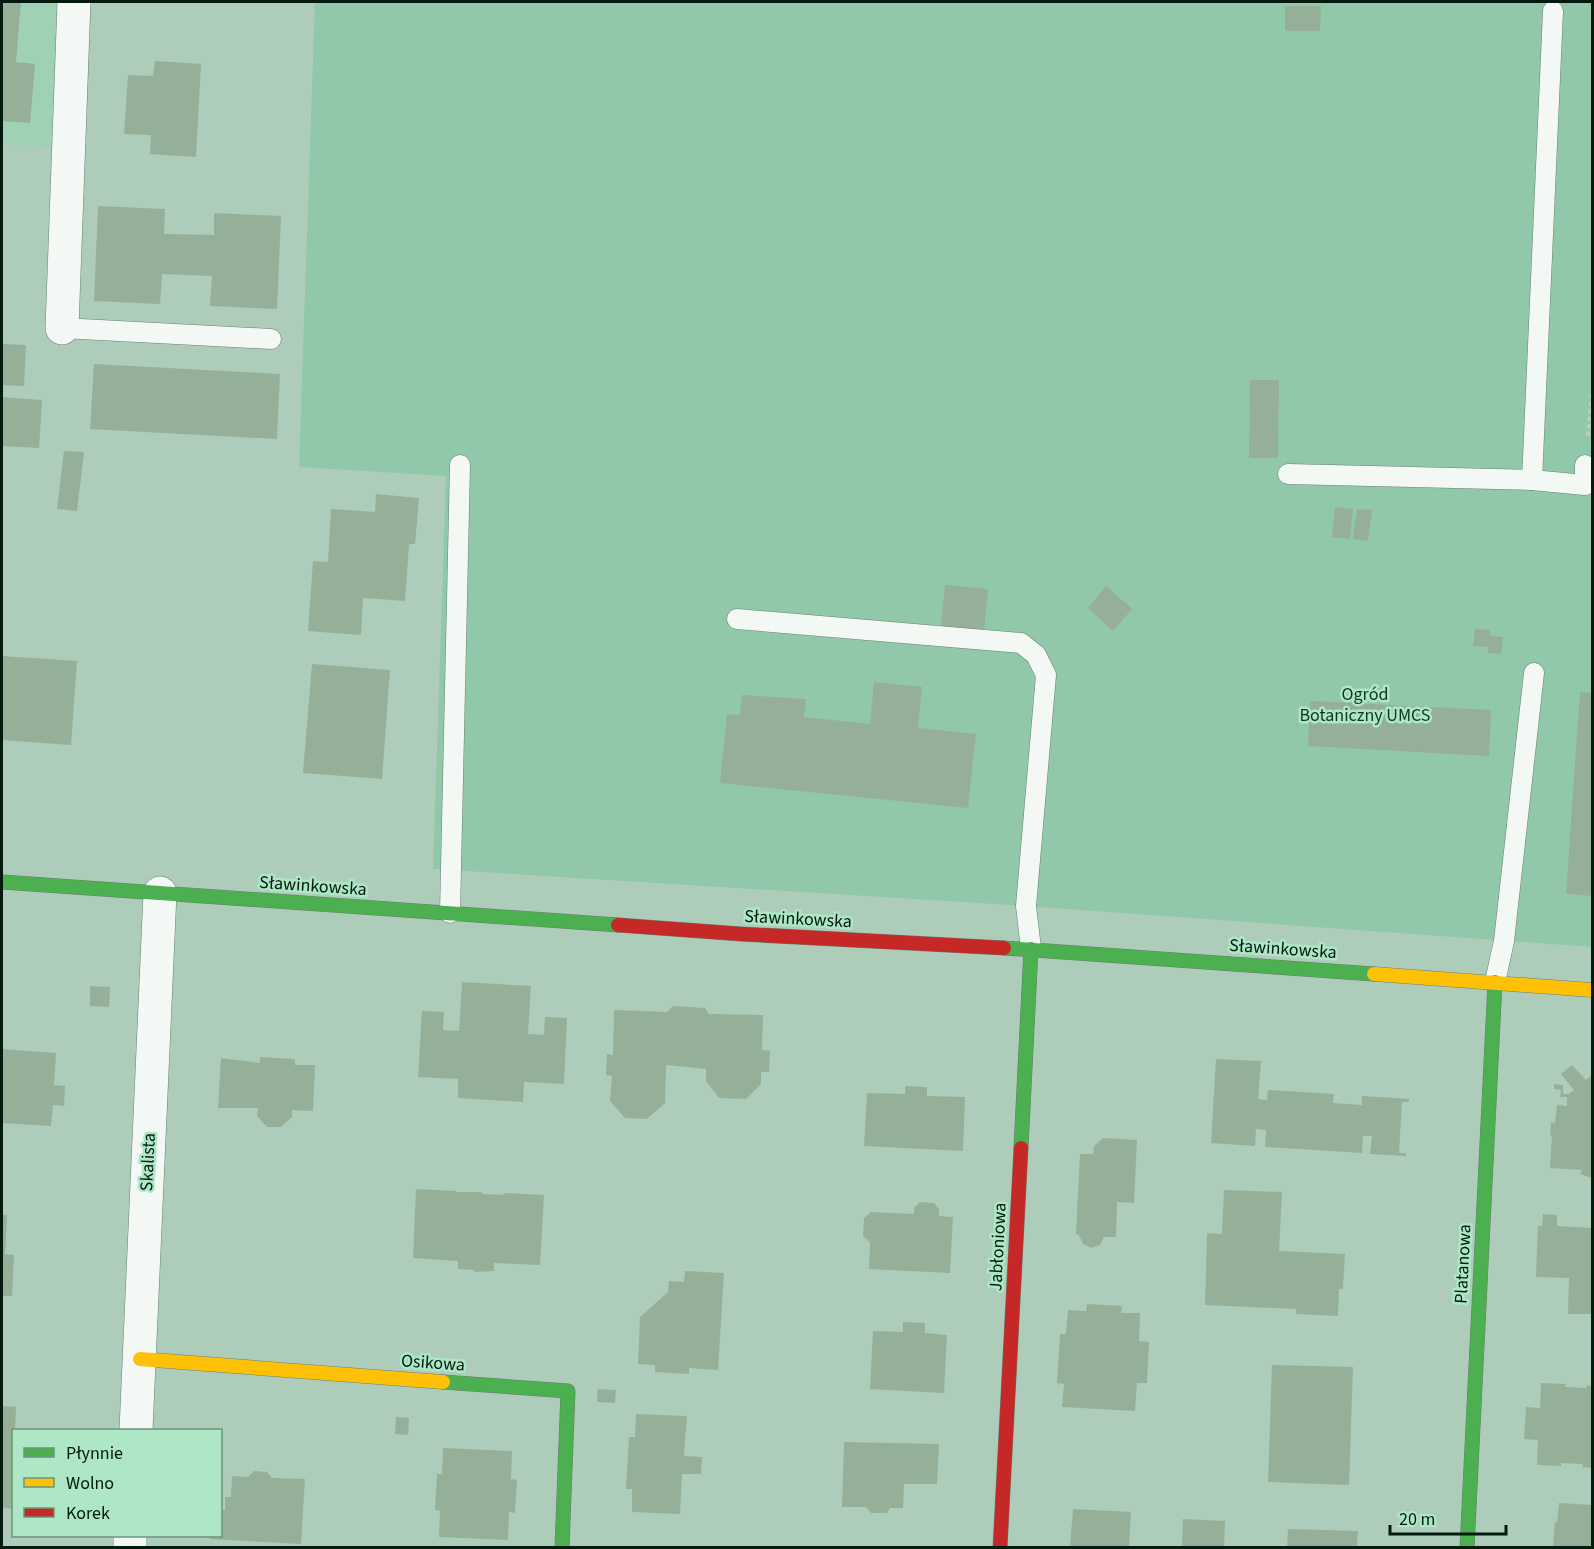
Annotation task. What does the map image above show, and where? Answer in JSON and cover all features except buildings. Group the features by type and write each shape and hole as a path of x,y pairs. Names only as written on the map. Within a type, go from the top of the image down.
{"street":[{"path":"62,328 74,2"},
{"name":"Sławinkowska","path":"2,882 741,934 1031,949 1593,990"},
{"name":"Skalista","path":"136,1429 160,893"},
{"name":"Jabłoniowa","path":"1000,1548 1031,949"},
{"name":"Platanowa","path":"1467,1548 1495,982"},
{"name":"Osikowa","path":"140,1359 568,1391 562,1548"}],"lane":[{"path":"1532,480 1553,11"},
{"path":"62,328 270,339"},
{"path":"450,914 460,465"},
{"path":"1288,474 1532,480 1585,485 1586,465"},
{"path":"737,619 1021,643 1036,655 1046,675 1026,906 1031,949"},
{"path":"1495,982 1504,941 1534,673"}],"path":[{"path":"1586,465 1593,392"}],"shaded area":[{"path":"2,2 62,2 55,147 2,144"}],"green space":[{"name":"Ogród Botaniczny UMCS","path":"315,2 1592,2 1592,947 1025,906 433,869 446,476 299,467"}],"traffic: fast":[{"path":"2,882 618,925"},
{"path":"1004,948 1374,974"},
{"path":"1021,1148 1031,949"},
{"path":"1467,1548 1495,982"},
{"path":"443,1382 568,1391 562,1548"}],"traffic: slow":[{"path":"1374,974 1592,990"},
{"path":"140,1359 443,1382"}],"traffic: jam":[{"path":"618,925 1004,948"},
{"path":"1000,1548 1021,1148"}]}
